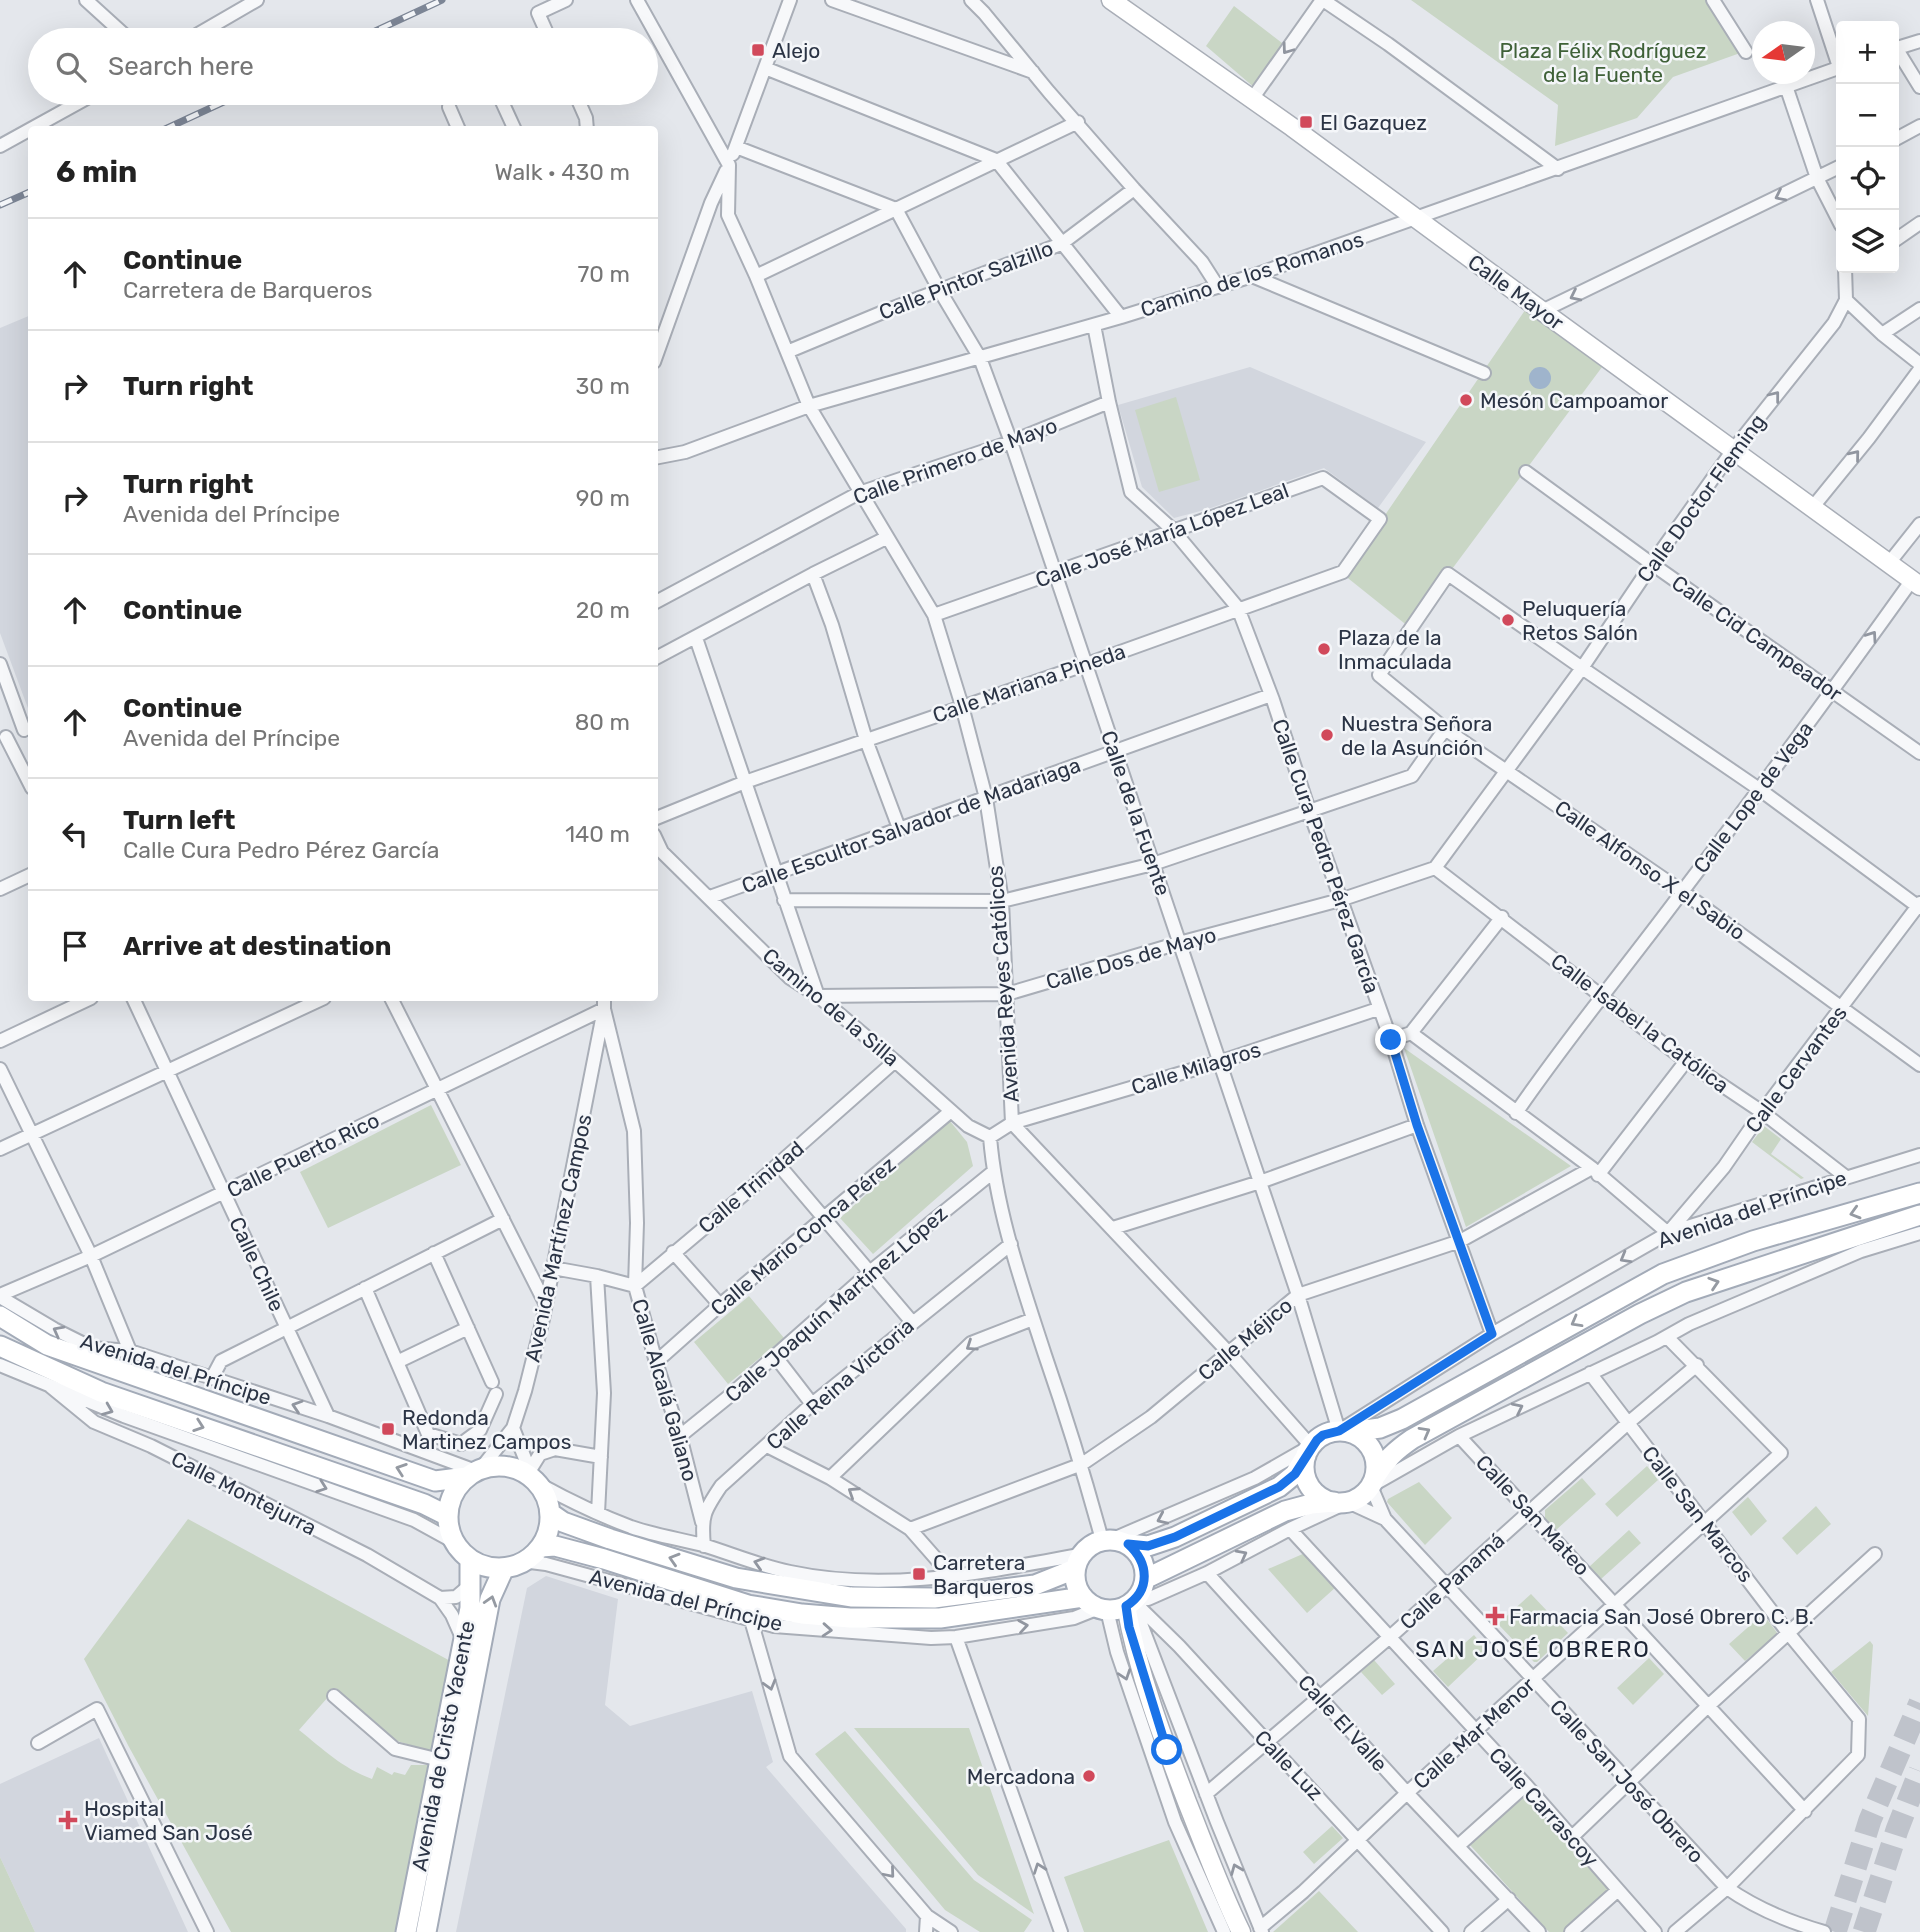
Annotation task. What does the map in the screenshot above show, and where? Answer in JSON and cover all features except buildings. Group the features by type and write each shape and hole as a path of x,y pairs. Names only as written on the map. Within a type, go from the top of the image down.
{"main road":[{"name":"Calle Mayor","path":"1111,0 1252,99 1916,583"},
{"name":"Avenida del Príncipe","path":"1345,1432 1366,1432 1391,1424 1663,1274 1753,1241 1920,1193"},
{"path":"1145,1579 1285,1511 1311,1504 1357,1499 1394,1451 1412,1439 1640,1314 1686,1292 1920,1215"},
{"name":"Avenida del Príncipe","path":"0,1317 47,1345 435,1481 475,1471"},
{"name":"Avenida del Príncipe","path":"0,1346 101,1392 424,1504 448,1516"},
{"path":"1241,1932 1214,1875 1167,1750 1133,1642 1116,1604 1076,1584 1078,1562 1086,1548 1114,1541 1148,1546 1175,1537 1279,1487 1295,1474 1323,1435 1345,1432 1366,1442 1372,1449 1376,1467 1373,1481"},
{"path":"1309,1451 1305,1466 1310,1485 1316,1493 1341,1502"},
{"path":"502,1465 534,1477 546,1497 550,1513 549,1529 541,1547 533,1556 513,1565 485,1566 470,1559 454,1542 448,1516 451,1499 475,1471 502,1465"},
{"name":"Avenida del Príncipe","path":"550,1513 563,1522 610,1539 736,1578 852,1598 934,1598 1035,1585 1078,1562"},
{"path":"1114,1541 1138,1553 1144,1565 1145,1579 1142,1590 1116,1604"},
{"name":"Avenida del Príncipe","path":"541,1547 555,1546 604,1559 748,1605 802,1614 850,1618 940,1618 1116,1604"},
{"name":"Avenida de Cristo Yacente","path":"406,1932 470,1608 470,1559"},
{"name":"Avenida de Cristo Yacente","path":"426,1932 490,1599 513,1565"}],"street":[{"path":"86,0 117,28"},
{"path":"209,28 257,0"},
{"path":"545,28 538,13 566,0"},
{"path":"637,0 653,28"},
{"path":"658,351 711,203 729,165 790,0"},
{"path":"832,0 1033,72"},
{"path":"971,0 985,13 1134,189 1195,255 1218,286"},
{"path":"1252,99 1322,0 1388,44 1558,169"},
{"path":"1713,0 1746,52"},
{"path":"1817,0 1836,55"},
{"path":"658,38 729,165"},
{"path":"1899,48 1920,40"},
{"path":"1899,55 1920,87"},
{"path":"765,68 996,160 1121,317"},
{"name":"Camino de los Romanos","path":"658,457 685,452 809,407 1094,325 1252,276 1836,68"},
{"path":"1786,86 1817,178 1836,215"},
{"path":"36,126 74,105"},
{"path":"504,105 513,126"},
{"path":"580,105 587,126"},
{"path":"449,107 457,126"},
{"path":"756,276 1078,122"},
{"path":"1899,136 1920,126"},
{"path":"0,146 28,131"},
{"path":"736,147 896,209"},
{"name":"Avenida Reyes Católicos","path":"729,165 727,215 756,276 809,407 934,615 962,706 986,798 1002,901 1012,1123 990,1136"},
{"path":"1542,312 1836,168"},
{"name":"Calle Pintor Salzillo","path":"787,352 1061,244 1134,189"},
{"name":"Calle de la Fuente","path":"896,209 980,358 1011,442 1345,1432"},
{"path":"1899,238 1920,223"},
{"path":"1812,508 1869,438 1920,367 1846,300 1848,273"},
{"path":"1252,276 1484,373"},
{"name":"Calle Doctor Fleming","path":"1435,868 1582,668 1733,450 1834,323 1846,300"},
{"path":"1882,334 1920,309"},
{"name":"Calle Cura Pedro Pérez García","path":"1094,325 1131,492 1173,530 1238,608 1271,695 1340,900 1391,1040 1417,1125 1492,1334"},
{"name":"Calle Primero de Mayo","path":"658,601 859,493 1011,442 1109,402"},
{"name":"Calle Cid Campeador","path":"1527,472 1920,754"},
{"name":"Calle José María López Leal","path":"934,615 1323,478 1380,519"},
{"name":"Calle Mariana Pineda","path":"658,817 745,782 1343,572 1380,519"},
{"path":"1889,563 1920,524"},
{"path":"658,657 886,538"},
{"path":"813,574 832,625 866,740 899,828"},
{"name":"Calle Alfonso X el Sabio","path":"1582,668 1448,574 1379,675 1445,729 1683,892 1920,1065"},
{"name":"Calle Lope de Vega","path":"1516,1113 1546,1069 1916,583"},
{"path":"696,638 818,996"},
{"path":"0,664 28,728 3,738 28,781"},
{"path":"1582,668 1759,789 1919,906"},
{"name":"Calle Escultor Salvador de Madariaga","path":"710,897 1271,695"},
{"path":"784,900 1002,901 1153,864 1412,776 1445,729"},
{"name":"Camino de la Silla","path":"658,844 662,852 790,978 818,996 968,1126 990,1136"},
{"name":"Calle Dos de Mayo","path":"818,996 1007,994 1340,900 1435,868"},
{"name":"Calle Isabel la Católica","path":"1435,868 1686,1061 1762,1112 1846,1177"},
{"path":"0,889 28,876"},
{"name":"Calle Cervantes","path":"1668,1233 1724,1167 1762,1112 1919,906"},
{"path":"1391,1040 1411,1033 1502,917"},
{"path":"0,1041 85,1001"},
{"name":"Calle Chile","path":"134,1001 328,1416"},
{"path":"0,1149 317,1001"},
{"path":"393,1001 545,1303"},
{"name":"Calle Puerto Rico","path":"0,1296 224,1193 438,1089 604,1003"},
{"name":"Avenida Martínez Campos","path":"475,1471 513,1428 525,1391 553,1268 604,1003"},
{"name":"Calle Alcalá Galiano","path":"604,1003 634,1131 637,1223 635,1286 680,1436 702,1522"},
{"name":"Calle Milagros","path":"1012,1123 1219,1062 1378,1009"},
{"path":"1411,1033 1595,1172 1668,1233"},
{"name":"Calle Trinidad","path":"635,1286 895,1061"},
{"path":"1595,1172 1686,1061"},
{"path":"0,1069 91,1256 130,1351"},
{"name":"Calle Mario Conca Pérez","path":"656,1362 951,1111"},
{"path":"1012,1123 1229,1353 1309,1451"},
{"path":"1113,1228 1260,1182 1417,1125"},
{"path":"990,1136 993,1172 1033,1318 1082,1464 1114,1541"},
{"name":"Avenida del Príncipe","path":"1345,1432 1492,1334 1668,1233 1920,1155"},
{"path":"778,1164 912,1322"},
{"name":"Calle Joaquín Martínez López","path":"680,1436 871,1271 993,1172"},
{"name":"Calle Méjico","path":"910,1529 1082,1464 1151,1417 1298,1295 1460,1241 1595,1172"},
{"path":"212,1378 221,1361 503,1219"},
{"path":"1373,1481 1689,1324 1861,1251 1920,1233"},
{"name":"Calle Reina Victoria","path":"702,1522 710,1502 721,1486 813,1404 1011,1244"},
{"path":"673,1252 720,1305"},
{"path":"365,1288 428,1434 461,1444 480,1430 494,1388 433,1253"},
{"path":"553,1268 635,1286"},
{"path":"597,1276 604,1393 598,1513"},
{"name":"Avenida del Príncipe","path":"0,1296 54,1329 92,1348 130,1351 328,1416 475,1471"},
{"path":"830,1478 971,1343 1033,1318"},
{"path":"397,1362 468,1328"},
{"path":"1667,1336 1697,1364"},
{"path":"775,1356 813,1404"},
{"name":"Calle Panamá","path":"1206,1794 1391,1636 1697,1364"},
{"name":"Calle Mar Menor","path":"1261,1930 1781,1452 1697,1364"},
{"path":"0,1365 124,1416 414,1520 454,1542"},
{"name":"Calle San Marcos","path":"1590,1373 1789,1634 1859,1719 1858,1755 1805,1811"},
{"name":"Calle Montejurra","path":"50,1387 94,1422 151,1446 355,1549 440,1598"},
{"path":"513,1428 534,1477 598,1513 632,1527 789,1572 842,1580 885,1581 953,1578 1078,1562"},
{"name":"Calle San Mateo","path":"1459,1436 1805,1811"},
{"path":"767,1447 830,1478 910,1529 953,1578"},
{"path":"534,1477 540,1454 555,1449 601,1457"},
{"name":"Calle San José Obrero","path":"1373,1481 1385,1519 1727,1888 1750,1904 1824,1932"},
{"name":"Avenida del Príncipe","path":"513,1565 546,1564 774,1626 930,1638 956,1637 1074,1618 1116,1604 1148,1599 1207,1573 1341,1502"},
{"name":"Calle San José Obrero","path":"1341,1502 1385,1519"},
{"path":"702,1522 704,1546"},
{"name":"Calle Carrascoy","path":"1290,1529 1526,1785 1655,1932"},
{"path":"1572,1837 1707,1707 1875,1554"},
{"name":"Calle El Valle","path":"1207,1573 1407,1793 1539,1932"},
{"path":"440,1598 456,1597 470,1585"},
{"path":"440,1598 452,1615 464,1641"},
{"path":"1116,1604 1206,1794 1261,1930"},
{"path":"1116,1604 1116,1652 1175,1822 1224,1932"},
{"name":"Calle Luz","path":"1116,1604 1179,1646 1442,1932"},
{"path":"751,1620 790,1756 927,1916 951,1932"},
{"path":"956,1637 1061,1932"},
{"path":"334,1696 395,1749 440,1760"},
{"path":"38,1743 97,1709 207,1932"},
{"path":"1458,1846 1526,1785"},
{"path":"1675,1932 1727,1888 1805,1811"},
{"path":"1572,1932 1618,1890"},
{"path":"1471,1932 1509,1899"},
{"path":"926,1932 927,1916"}],"shaded area":[{"path":"28,316 28,708 0,633 0,328"},
{"path":"1250,367 1426,442 1378,508 1324,468 1208,509 1174,518 1142,487 1118,405"},
{"path":"546,1576 618,1599 605,1705 630,1726 752,1691 773,1762 766,1767 906,1932 456,1932 527,1588"},
{"name":"Hospital Viamed San José","path":"99,1738 188,1932 35,1932 0,1857 0,1784"}],"green space":[{"name":"Plaza Félix Rodríguez de la Fuente","path":"1411,0 1711,0 1743,52 1673,77 1637,118 1555,146 1558,105"},
{"path":"1234,6 1286,46 1256,89 1206,46"},
{"path":"1530,303 1608,359 1409,627 1344,575"},
{"path":"1176,397 1200,480 1159,492 1135,410"},
{"path":"1404,1048 1571,1166 1466,1227"},
{"path":"431,1105 461,1165 328,1228 300,1172"},
{"path":"949,1120 967,1142 973,1166 873,1254 840,1218"},
{"path":"1764,1126 1781,1139 1771,1154 1804,1178 1801,1179 1752,1142"},
{"path":"749,1296 784,1338 728,1384 694,1342"},
{"path":"1647,1466 1658,1480 1617,1517 1605,1504"},
{"path":"1582,1478 1596,1494 1556,1530 1545,1518 1545,1510"},
{"path":"1419,1482 1452,1518 1425,1545 1387,1502"},
{"path":"1748,1497 1767,1521 1751,1536 1732,1512"},
{"path":"1816,1506 1831,1524 1797,1555 1782,1538"},
{"path":"188,1519 454,1663 437,1753 387,1738 336,1688 299,1730 342,1764 372,1779 377,1767 392,1775 394,1772 405,1775 411,1765 434,1765 397,1932 231,1932 84,1659"},
{"path":"1629,1530 1641,1543 1601,1579 1589,1567"},
{"path":"1305,1553 1336,1587 1307,1613 1268,1569"},
{"path":"1531,1594 1568,1633 1537,1662 1498,1624"},
{"path":"1763,1614 1778,1634 1745,1661 1729,1644"},
{"path":"1474,1635 1487,1650 1448,1687 1433,1671"},
{"path":"1870,1641 1873,1645 1868,1716 1831,1672"},
{"path":"1649,1658 1664,1674 1633,1705 1617,1688"},
{"path":"1374,1660 1395,1684 1382,1695 1361,1672"},
{"path":"854,1728 969,1728 1034,1914 978,1875"},
{"path":"845,1731 974,1880 1032,1920 1024,1932 980,1932 945,1910 815,1754"},
{"path":"1526,1795 1610,1888 1563,1932 1549,1932 1470,1845"},
{"path":"1332,1826 1343,1838 1314,1864 1303,1852"},
{"path":"1169,1840 1208,1932 1084,1932 1064,1877"},
{"path":"0,1857 35,1932 0,1932"},
{"path":"1319,1891 1358,1932 1273,1932"}],"water":[{"path":"1540,367 1550,374 1551,378 1544,388 1540,389 1530,382 1529,378 1536,368"}],"tunnel":[{"path":"1835,1932 1870,1820 1920,1703"},
{"path":"1864,1932 1897,1830 1920,1771"}],"railway":[{"path":"382,28 442,0"},
{"path":"172,126 217,105"},
{"path":"0,205 28,193"}],"place":[{"name":"Alejo","path":"758,50"},
{"name":"El Gazquez","path":"1306,122"},
{"name":"Mesón Campoamor","path":"1466,400"},
{"name":"Peluquería Retos Salón","path":"1508,620"},
{"name":"Plaza de la Inmaculada","path":"1324,649"},
{"name":"Nuestra Señora de la Asunción","path":"1327,735"},
{"name":"Redonda Martinez Campos","path":"388,1429"},
{"name":"Carretera Barqueros","path":"919,1574"},
{"name":"Farmacia San José Obrero C. B.","path":"1495,1616"},
{"name":"Mercadona","path":"1089,1776"},
{"name":"Hospital Viamed San José","path":"68,1820"}],"district":[{"name":"SAN JOSÉ OBRERO","path":"1533,1649"}],"route":[{"path":"1167,1750 1129,1627 1126,1606 1135,1600 1145,1579 1144,1565 1138,1553 1128,1544 1148,1546 1175,1537 1279,1487 1295,1474 1311,1446 1323,1435 1339,1431 1492,1334 1417,1125 1391,1040"}]}
